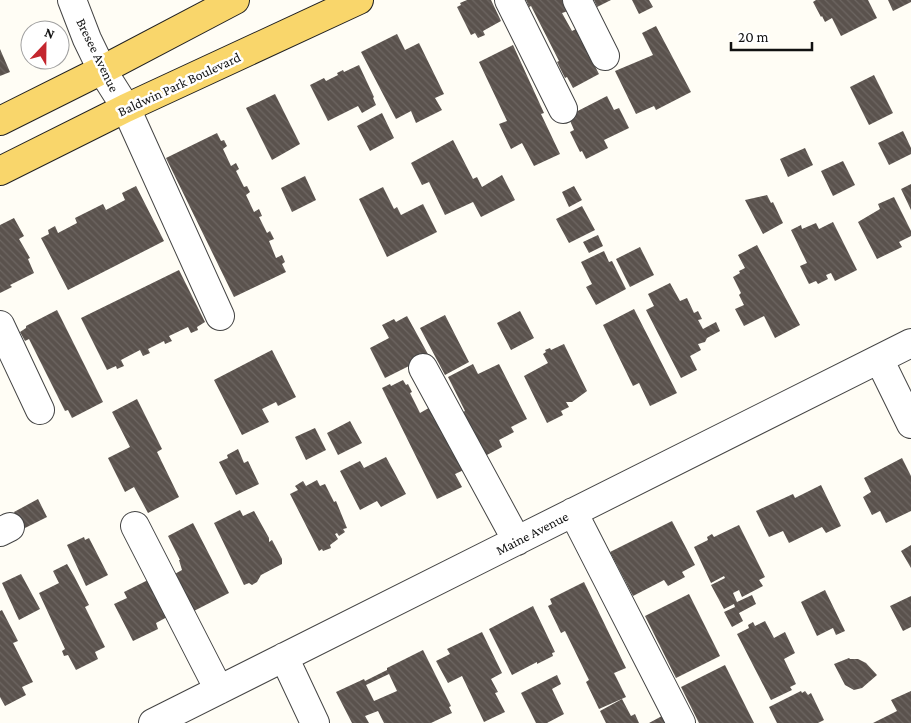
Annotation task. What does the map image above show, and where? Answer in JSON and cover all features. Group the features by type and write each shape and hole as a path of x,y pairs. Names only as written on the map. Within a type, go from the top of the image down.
{"main road":[{"path":"0,121 235,0"},
{"name":"Baldwin Park Boulevard","path":"0,171 126,108 359,0"}],"street":[{"name":"Bresee Avenue","path":"72,0 86,39 102,70 126,108 220,316"},
{"path":"509,0 563,109"},
{"path":"577,0 605,56"},
{"path":"0,325 40,410"},
{"name":"Maine Avenue","path":"153,723 911,343"},
{"path":"879,359 911,424"},
{"path":"423,368 517,541"},
{"path":"573,512 681,723"},
{"path":"134,526 219,690"},
{"path":"284,657 315,723"}],"building":[{"path":"467,0 491,0 501,21 483,31 485,35 478,38 475,33 471,35 457,7 461,5 460,3"},
{"path":"526,0 562,0 568,11 562,13 572,31 576,29 599,74 573,88 567,77 565,78 557,62 559,61 531,6 529,7"},
{"path":"594,0 611,0 597,7"},
{"path":"632,0 649,0 653,7 639,14"},
{"path":"816,0 868,0 877,18 841,36 832,18 825,22 821,17 813,2"},
{"path":"888,0 911,0 911,2 893,11"},
{"path":"656,26 691,92 656,110 654,106 636,114 615,71 653,55 642,33"},
{"path":"397,34 405,50 419,43 444,94 435,98 442,110 416,123 411,111 396,119 361,52"},
{"path":"513,45 544,113 541,114 560,154 534,166 522,143 511,149 499,124 507,121 479,62"},
{"path":"0,49 10,72 0,76"},
{"path":"359,65 376,105 362,113 358,106 328,121 310,85 324,78 326,81 343,70 344,72"},
{"path":"874,75 893,113 869,125 850,87"},
{"path":"275,94 300,144 272,160 246,108"},
{"path":"607,96 614,110 619,108 629,128 604,140 608,148 586,159 582,151 580,152 570,132 574,130 568,116"},
{"path":"382,113 394,138 370,151 357,126"},
{"path":"903,131 911,148 911,154 889,165 878,143"},
{"path":"217,133 221,141 224,140 227,146 223,149 231,166 236,163 239,169 236,171 244,187 247,186 250,192 246,195 254,212 259,209 262,216 259,217 267,233 270,231 274,239 269,241 276,258 282,255 285,262 282,264 286,272 234,297 166,158"},
{"path":"453,140 473,179 477,177 482,187 502,175 515,200 481,217 473,202 445,215 429,182 422,185 411,163"},
{"path":"805,148 813,165 788,177 780,159"},
{"path":"843,161 855,185 833,196 821,171"},
{"path":"305,176 316,200 292,212 281,188"},
{"path":"911,184 911,210 901,189"},
{"path":"136,186 164,241 68,290 41,238 49,234 48,230 55,226 58,233 77,223 75,218 103,204 106,210 125,200 122,193"},
{"path":"574,186 582,200 569,207 562,192"},
{"path":"383,187 394,209 397,207 401,215 423,204 437,232 387,257 359,199"},
{"path":"767,195 771,203 773,202 783,223 763,234 745,200"},
{"path":"894,197 911,231 911,236 899,242 902,247 877,259 858,222 880,209 878,204"},
{"path":"582,206 595,230 569,243 556,219"},
{"path":"14,218 24,236 19,239 30,258 28,259 34,273 10,285 12,287 0,293 0,225"},
{"path":"833,222 857,270 835,281 831,273 826,275 828,279 818,284 816,281 809,284 800,266 807,263 791,230 801,225 802,229 816,223 819,229"},
{"path":"598,235 603,246 589,253 583,242"},
{"path":"757,245 800,325 775,338 764,316 744,326 735,309 744,305 739,295 741,293 733,277 745,268 738,255"},
{"path":"640,247 654,275 630,287 616,259"},
{"path":"604,251 609,262 612,261 626,289 596,305 586,287 592,284 581,262"},
{"path":"179,270 205,322 197,327 198,330 191,333 188,327 169,336 172,341 165,344 164,341 148,349 150,353 143,356 140,350 121,360 124,366 117,369 116,366 107,370 81,318"},
{"path":"670,283 680,301 687,298 694,313 698,311 702,319 698,320 703,329 716,322 720,331 707,338 705,342 698,344 701,350 690,356 697,370 681,378 646,310 654,306 648,294"},
{"path":"634,309 677,393 650,406 639,383 633,386 603,325"},
{"path":"57,310 103,402 72,418 68,410 65,411 29,339 25,341 20,332 26,326"},
{"path":"520,311 534,338 511,350 497,323"},
{"path":"445,315 469,362 445,375 420,328"},
{"path":"407,316 429,356 385,378 370,348 389,338 382,325 394,319 396,322"},
{"path":"564,344 587,391 572,402 566,402 569,407 561,411 563,415 547,423 524,376 548,363 543,354 546,352 545,350 550,348 551,350"},
{"path":"272,350 296,397 278,406 276,402 262,409 269,422 242,435 214,380"},
{"path":"473,364 478,374 499,364 527,419 511,427 514,432 499,440 502,447 485,456 448,377"},
{"path":"403,380 406,385 408,384 412,392 410,393 420,413 434,405 466,469 455,474 462,487 437,499 382,388"},
{"path":"137,399 162,449 157,452 179,497 148,513 134,487 125,492 108,458 130,447 112,412"},
{"path":"350,421 362,443 338,455 327,433"},
{"path":"315,428 326,450 306,460 295,437"},
{"path":"238,449 244,463 248,461 259,484 236,495 219,462 228,458 227,455"},
{"path":"386,457 406,494 381,507 377,501 360,510 340,471 360,461 364,468"},
{"path":"902,458 911,476 911,511 886,523 880,511 872,515 863,497 871,492 864,478"},
{"path":"317,480 320,486 325,484 334,502 336,501 347,528 343,529 345,532 339,536 337,533 335,534 338,539 330,545 331,548 323,551 322,549 319,551 290,494 298,490 295,486 303,481 306,486"},
{"path":"821,485 841,526 826,533 822,527 789,543 783,531 769,537 756,511 793,494 795,498"},
{"path":"38,499 47,517 23,529 14,512"},
{"path":"240,510 243,516 254,511 269,538 269,542 272,540 282,559 282,564 261,575 257,582 252,585 249,583 244,585 214,523"},
{"path":"672,521 695,565 682,572 685,577 668,586 664,580 633,596 610,552"},
{"path":"193,523 229,593 190,613 171,576 182,570 180,560 168,536"},
{"path":"739,525 765,577 759,580 763,586 742,597 739,590 733,593 737,602 752,595 756,604 739,613 743,621 732,627 724,612 735,607 734,604 724,609 711,585 725,578 724,576 711,583 694,547 708,540 707,537 712,534 714,537"},
{"path":"84,537 85,540 89,538 108,575 86,586 67,545"},
{"path":"911,545 911,568 901,551"},
{"path":"67,564 89,605 85,607 105,647 95,652 98,659 76,670 68,655 64,656 62,651 65,649 39,593 59,583 53,571"},
{"path":"21,574 40,609 19,620 2,583"},
{"path":"150,579 169,616 156,623 158,629 133,641 114,604 127,598 124,592"},
{"path":"584,582 626,668 614,673 626,697 599,709 586,682 589,680 565,631 561,633 548,606 552,604 550,599"},
{"path":"825,590 845,631 836,635 833,628 817,636 801,602"},
{"path":"689,594 720,656 676,678 645,616"},
{"path":"911,596 911,627 903,631 890,606"},
{"path":"533,606 555,652 552,653 553,656 512,675 489,629"},
{"path":"2,610 18,641 13,643 33,682 22,687 26,695 5,706 0,697 0,611"},
{"path":"765,621 774,638 785,632 795,653 784,659 796,684 790,687 792,690 771,700 737,634 749,628 748,625 753,622 755,626"},
{"path":"482,632 502,673 491,679 498,692 495,693 505,712 484,722 462,676 448,683 436,661 450,654 447,649"},
{"path":"423,650 451,706 449,707 452,713 431,723 384,723 378,711 365,716 369,723 352,723 336,692 364,679 365,681 387,670 387,668","holes":["389,674 397,691 374,701 366,685"]},
{"path":"849,658 858,659 866,663 877,675 862,688 854,690 845,685 834,664"},
{"path":"725,665 754,723 699,723 681,687"},
{"path":"557,675 561,684 552,689 564,714 547,723 536,723 521,693"},
{"path":"801,691 802,693 805,691 808,695 811,693 824,720 818,723 777,723 769,707"},
{"path":"911,691 911,723 873,723 897,711 891,700"},
{"path":"622,699 631,716 635,714 639,723 606,723 600,711"},
{"path":"662,716 666,723 649,723"}]}
